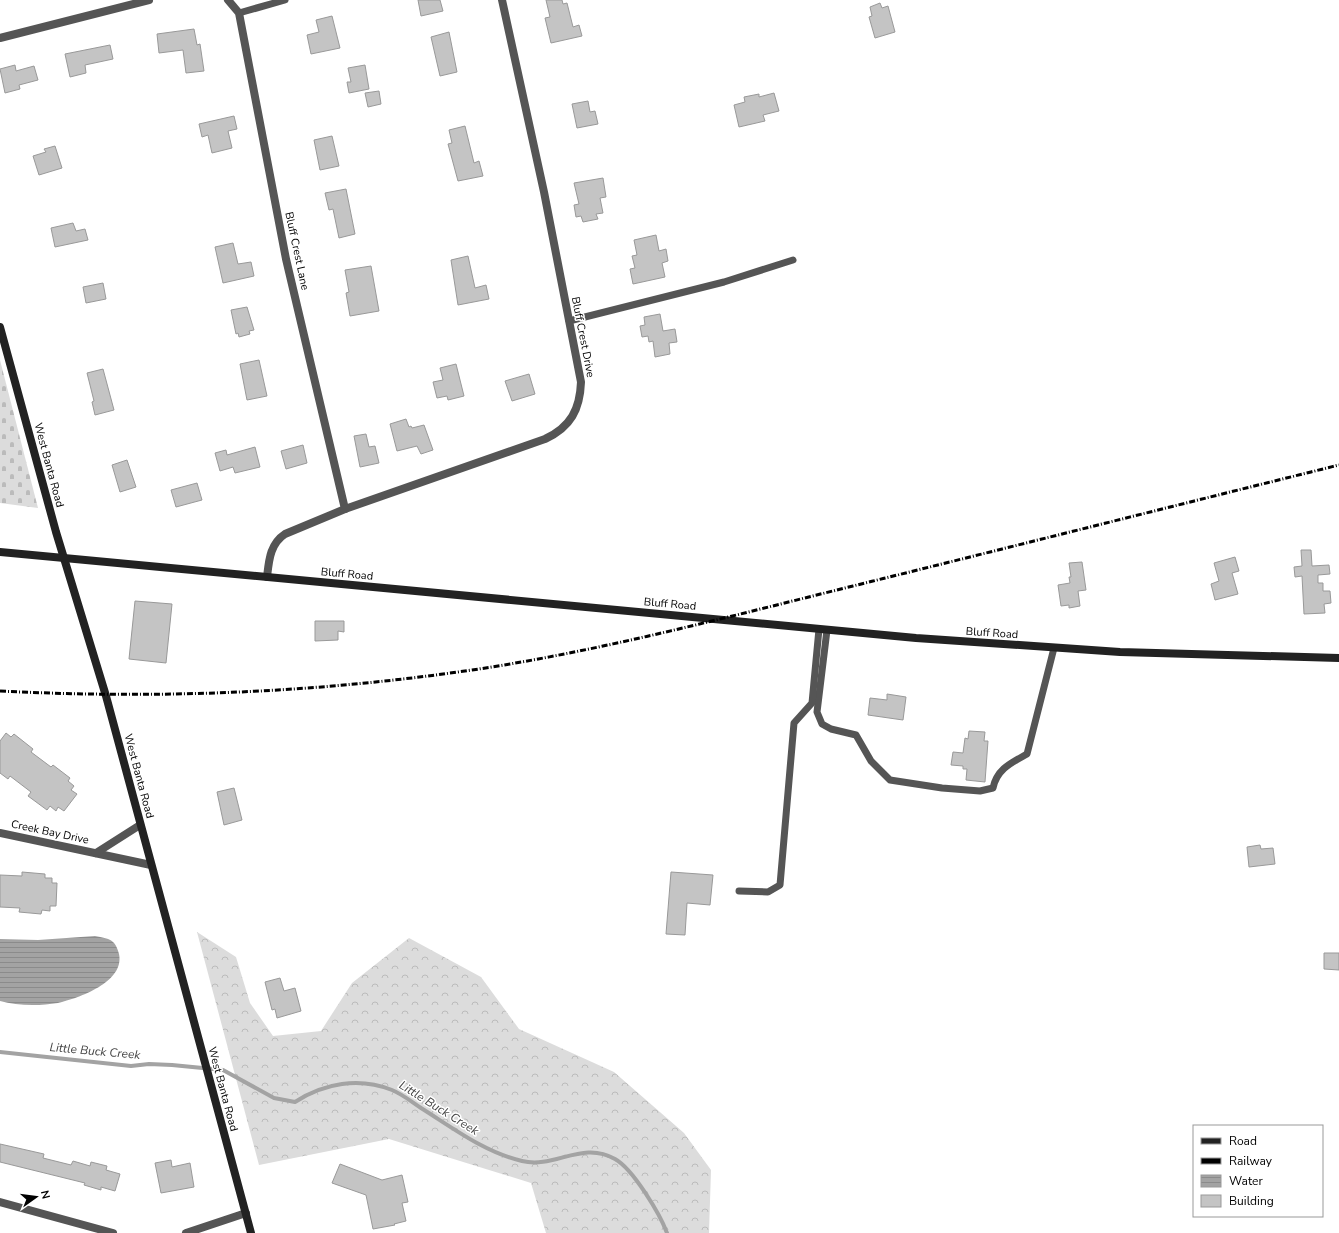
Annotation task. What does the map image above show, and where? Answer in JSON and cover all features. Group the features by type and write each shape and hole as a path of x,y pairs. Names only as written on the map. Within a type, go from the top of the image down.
{"main road":[{"name":"West Banta Road","path":"0,327 56,532 104,689 251,1233"},
{"name":"Bluff Road","path":"0,552 823,630 1054,648 1158,653 1339,658"}],"street":[{"path":"0,38 149,0"},
{"name":"Bluff Crest Lane","path":"228,0 239,13 286,258 345,509"},
{"name":"Bluff Crest Drive","path":"267,577 271,551 279,538 345,509 544,439 561,430 574,414 580,401 581,382 544,192 502,0"},
{"name":"Creek Bay Drive","path":"96,853 140,825"},
{"name":"Creek Bay Drive","path":"0,833 151,865"},
{"path":"0,1202 112,1233"},
{"path":"186,1233 246,1213"},
{"path":"80,1233 82,1224"}],"lane":[{"path":"239,13 285,0"},
{"path":"569,321 724,282 793,260"},
{"path":"823,630 816,712 822,724 831,729 856,735 871,761 890,780 942,788 980,791 993,788 995,778 1007,766 1027,754 1054,648"},
{"path":"739,891 768,892 780,885 794,723 812,703 823,630"}],"green space":[{"path":"0,360 38,508 0,503"},
{"path":"197,932 236,957 250,1003 273,1036 321,1031 352,983 409,938 481,977 519,1029 614,1072 684,1133 711,1170 709,1233 546,1233 531,1183 389,1139 259,1165"}],"water":[{"path":"95,936 111,940 116,945 119,954 119,964 115,973 99,987 77,997 51,1004 21,1005 0,1001 0,939 38,940"}],"building":[{"path":"418,0 440,0 443,11 421,16"},
{"path":"546,0 562,0 563,4 567,3 573,27 579,25 582,36 551,43 545,18 550,17"},
{"path":"880,3 882,8 888,6 895,32 875,38 869,17 872,16 870,7"},
{"path":"332,16 340,48 311,54 307,35 319,32 316,20"},
{"path":"194,29 197,45 200,44 204,71 186,73 183,50 159,53 157,34"},
{"path":"449,32 457,72 440,76 431,37"},
{"path":"110,45 113,59 85,65 86,73 70,77 65,54"},
{"path":"15,65 16,71 34,66 38,80 19,85 20,89 5,93 0,69"},
{"path":"365,65 369,89 349,93 347,82 351,82 348,68"},
{"path":"379,91 381,104 368,107 365,93"},
{"path":"774,93 779,111 763,115 765,121 739,127 734,105 745,102 744,97 759,94 759,97"},
{"path":"588,101 590,112 595,111 598,124 577,128 572,104"},
{"path":"234,116 237,129 228,131 232,148 212,153 208,135 202,137 199,124"},
{"path":"465,126 474,163 479,161 483,176 458,181 448,144 452,143 449,130"},
{"path":"332,136 339,166 320,170 314,140"},
{"path":"55,146 62,168 39,175 33,156 46,152 44,149"},
{"path":"603,178 606,197 600,198 603,213 596,214 598,219 583,222 581,216 576,217 574,205 579,204 574,183"},
{"path":"346,189 355,234 339,238 333,209 329,210 325,193"},
{"path":"73,223 76,231 85,229 88,240 55,247 51,228"},
{"path":"656,235 659,251 666,249 668,261 662,263 665,277 633,284 630,269 635,268 632,256 637,255 634,240"},
{"path":"233,243 238,264 251,262 254,276 223,283 215,247"},
{"path":"468,256 475,288 486,285 489,299 458,305 451,260"},
{"path":"371,266 379,311 350,316 346,293 349,292 345,270"},
{"path":"103,283 106,299 86,303 83,287"},
{"path":"247,307 254,330 249,331 250,334 239,337 238,333 236,334 231,310"},
{"path":"660,314 663,331 675,329 677,342 669,343 670,354 655,357 653,341 649,342 648,336 642,337 640,326 645,325 644,317"},
{"path":"259,360 267,396 247,400 240,364"},
{"path":"456,364 464,396 448,400 447,396 437,398 433,382 443,380 440,368"},
{"path":"103,369 114,410 95,415 92,402 94,401 87,373"},
{"path":"529,374 535,394 512,401 505,381"},
{"path":"406,419 409,427 411,426 412,428 424,425 433,450 421,454 417,446 397,451 390,424"},
{"path":"366,434 369,447 375,446 379,463 360,467 354,436"},
{"path":"303,445 307,463 286,469 281,451"},
{"path":"255,447 260,467 235,473 233,467 220,471 215,453 226,450 227,455"},
{"path":"127,460 136,487 120,492 112,465"},
{"path":"197,483 202,500 176,507 171,490"},
{"path":"1301,550 1311,550 1312,566 1329,565 1330,574 1318,575 1318,583 1323,583 1323,591 1330,591 1331,603 1324,604 1325,613 1304,614 1302,576 1295,577 1294,567 1302,566"},
{"path":"1235,557 1239,571 1232,573 1238,594 1215,600 1211,584 1219,581 1214,563"},
{"path":"1082,562 1086,590 1078,591 1080,606 1069,608 1069,605 1061,606 1058,585 1070,583 1069,577 1071,577 1069,563"},
{"path":"135,601 172,604 166,663 129,659"},
{"path":"315,621 344,621 344,632 338,631 338,640 315,641"},
{"path":"887,694 906,697 903,720 868,715 870,698 887,700"},
{"path":"969,731 985,732 984,741 988,741 985,782 966,780 967,769 963,769 963,766 951,765 953,752 963,753 965,738 968,739"},
{"path":"6,733 11,737 14,734 33,749 31,752 51,767 53,765 70,778 68,781 74,786 71,790 77,794 64,811 58,807 56,811 50,806 47,810 28,796 31,792 10,776 8,779 0,773 0,741"},
{"path":"234,788 242,820 224,825 217,792"},
{"path":"1260,845 1261,849 1273,848 1275,864 1249,867 1247,847"},
{"path":"22,872 45,874 45,878 52,878 52,883 57,883 56,906 50,906 50,911 42,910 41,914 19,912 20,908 0,907 0,875 22,876"},
{"path":"671,872 713,875 710,905 687,903 685,935 666,934"},
{"path":"1324,953 1339,953 1339,970 1324,969"},
{"path":"280,978 284,991 295,988 301,1011 277,1018 275,1009 272,1010 265,982"},
{"path":"0,1144 44,1154 43,1158 71,1165 73,1161 90,1166 91,1162 107,1166 106,1170 120,1174 115,1191 101,1187 101,1190 84,1185 85,1183 0,1162"},
{"path":"171,1160 172,1167 190,1163 194,1187 161,1193 155,1163"},
{"path":"340,1164 382,1180 402,1175 408,1202 402,1203 406,1221 394,1224 395,1225 373,1229 366,1195 332,1183"}],"waterway":[{"name":"Little Buck Creek","path":"0,1052 131,1066 149,1064 223,1070 274,1098 295,1102 306,1095 330,1086 354,1083 380,1086 399,1094 469,1139 508,1157 522,1161 534,1162 591,1152 603,1154 615,1159 622,1164 638,1182 652,1204 667,1233"}],"railway":[{"path":"0,691 178,694 295,689 413,678 520,662 616,643 711,621 1339,465"}]}
